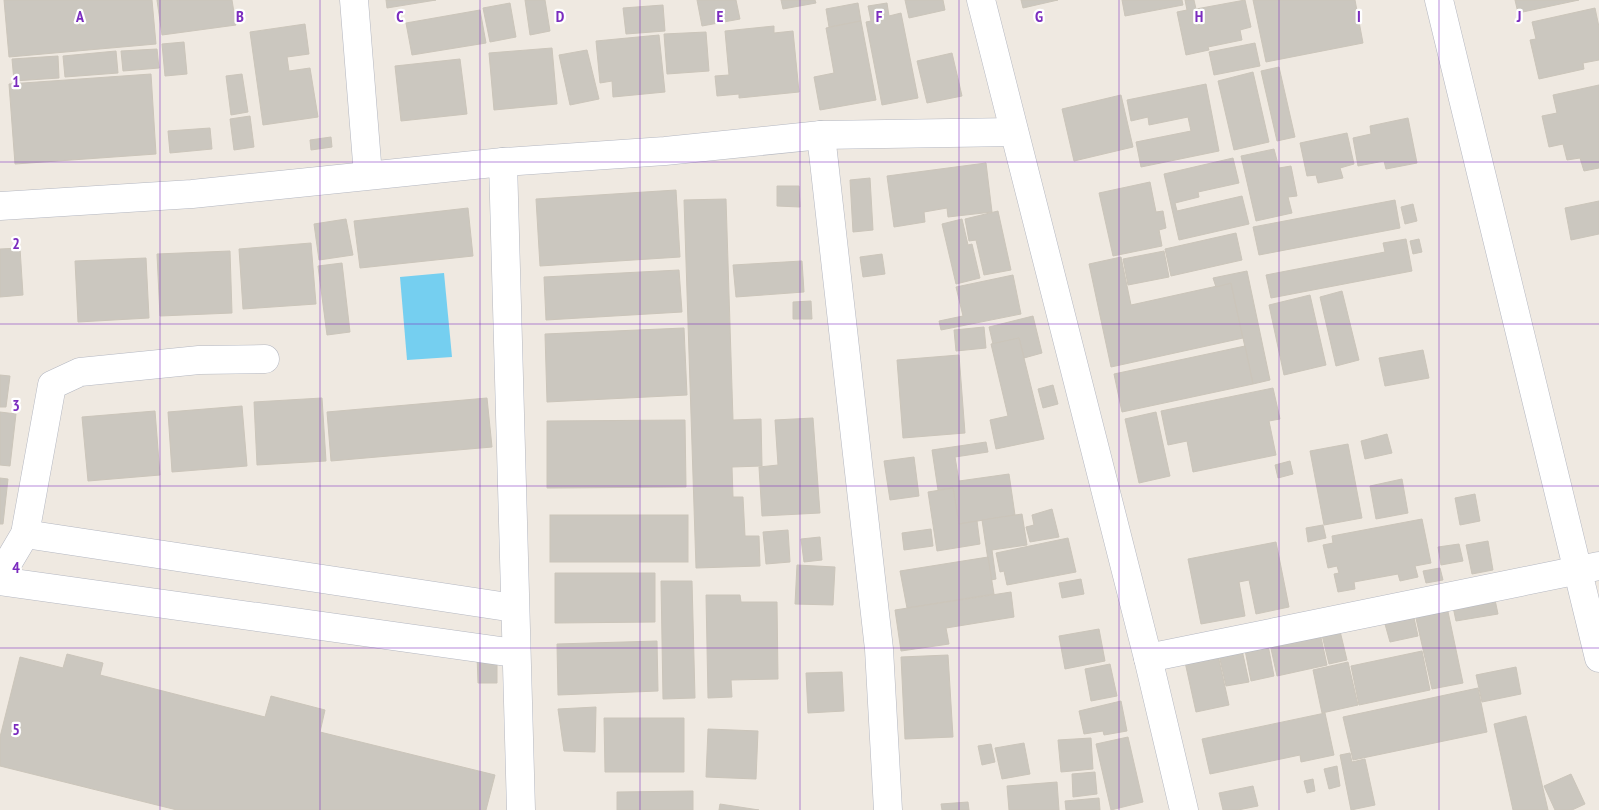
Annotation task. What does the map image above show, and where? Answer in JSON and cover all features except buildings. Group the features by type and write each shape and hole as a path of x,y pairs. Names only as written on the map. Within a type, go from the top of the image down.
{"street":[{"path":"354,0 368,176"},
{"path":"981,0 1148,658 1184,810"},
{"path":"1439,0 1588,568 1599,658"},
{"path":"0,206 192,194 503,162 665,151 821,135 1014,132"},
{"path":"821,135 879,649 888,810"},
{"path":"503,162 515,653 521,810"},
{"path":"0,576 25,534 52,385 80,372 200,360 265,359"},
{"path":"25,534 514,608"},
{"path":"1148,658 1588,568"},
{"path":"0,581 515,653"}],"water":[{"path":"444,273 452,357 407,360 400,277"}]}
